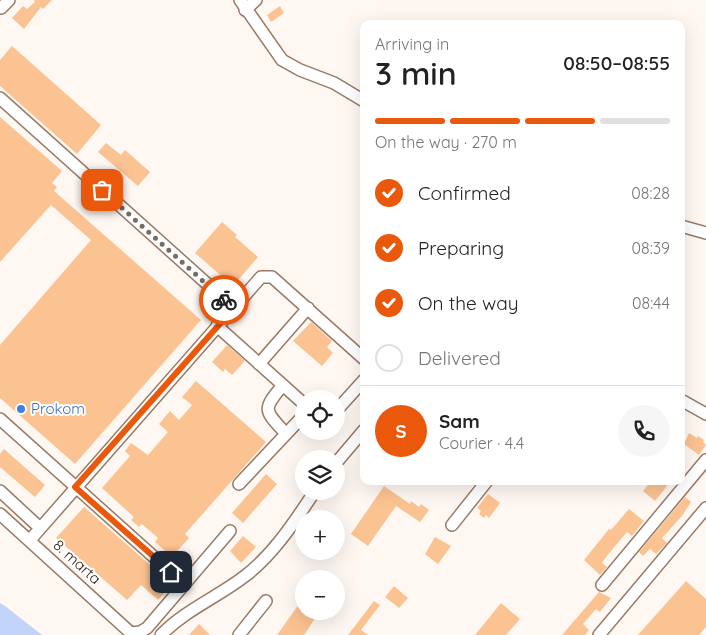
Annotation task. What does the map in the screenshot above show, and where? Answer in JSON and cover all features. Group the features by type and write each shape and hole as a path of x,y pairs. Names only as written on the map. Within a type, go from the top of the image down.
{"street":[{"path":"256,0 243,5 282,60 295,68 334,83 360,99"},
{"path":"0,98 234,308"},
{"path":"685,227 706,233"},
{"path":"30,540 261,277 272,277 360,355"},
{"path":"259,364 308,308"},
{"path":"218,326 295,396"},
{"path":"345,401 360,384"},
{"path":"283,385 270,400 267,407 269,414 286,434"},
{"path":"685,402 702,412 706,400"},
{"path":"0,419 184,584"},
{"path":"239,484 295,424"},
{"path":"345,452 360,435"},
{"path":"602,585 706,460"},
{"path":"452,525 484,485"},
{"path":"0,491 40,528"},
{"path":"161,635 170,625 191,610 223,591 254,569 275,546 308,500"},
{"path":"599,635 706,508"},
{"name":"8. marta","path":"0,514 132,634"},
{"path":"132,634 147,628 230,531"},
{"path":"238,635 266,600"}],"water":[{"path":"0,603 5,606 42,635 0,635"}],"building":[{"path":"34,0 52,0 43,9 41,7 24,29 12,18 23,6 27,9 35,2"},
{"path":"280,6 284,13 271,22 267,15"},
{"path":"12,46 101,125 77,154 0,86 0,60"},
{"path":"0,117 62,171 52,183 57,187 54,191 201,320 75,464 0,398 0,345 91,240 51,205 0,262"},
{"path":"106,143 121,155 125,150 150,172 138,186 98,152"},
{"path":"222,222 237,235 235,237 258,257 233,286 195,253"},
{"path":"311,322 332,341 327,347 333,353 322,366 293,341"},
{"path":"227,345 245,361 232,375 225,369 223,372 212,362"},
{"path":"196,381 266,442 185,534 189,538 172,557 155,542 158,538 142,524 139,527 131,520 134,517 102,488 130,456 125,451 131,443 148,455 168,432 159,424 170,411 179,420 192,405 182,397"},
{"path":"689,433 704,440 703,442 706,445 699,455 685,445"},
{"path":"4,449 45,485 35,497 0,467 0,454"},
{"path":"266,474 277,484 243,523 232,513"},
{"path":"648,485 667,486 655,501 643,491"},
{"path":"384,486 410,504 411,501 419,507 421,504 429,510 420,522 396,506 368,546 351,534"},
{"path":"488,494 500,503 489,518 486,515 484,518 479,514 481,511 477,508"},
{"path":"685,497 691,502 682,516 662,538 667,543 656,554 650,549 643,556 639,552"},
{"path":"84,507 172,584 158,600 141,585 127,600 56,538"},
{"path":"629,509 644,521 632,536 627,532 606,557 602,563 607,567 600,575 584,560 609,529 611,530"},
{"path":"243,536 256,547 241,563 230,551"},
{"path":"435,537 451,546 438,564 425,554"},
{"path":"686,581 706,599 706,627 699,635 638,635"},
{"path":"394,586 408,598 399,608 385,597"},
{"path":"599,592 611,598 600,612 596,609 583,624 589,630 585,635 562,635"},
{"path":"374,601 380,605 361,630 368,635 348,635"},
{"path":"501,603 520,619 506,635 475,635"},
{"path":"295,610 295,620 314,620 304,635 277,635"},
{"path":"199,624 210,635 189,635"}],"way so far":[{"path":"102,190 224,300"}],"place":[{"name":"Prokom","path":"21,409"}],"route":[{"path":"171,572 75,487 234,308 224,300"}]}
